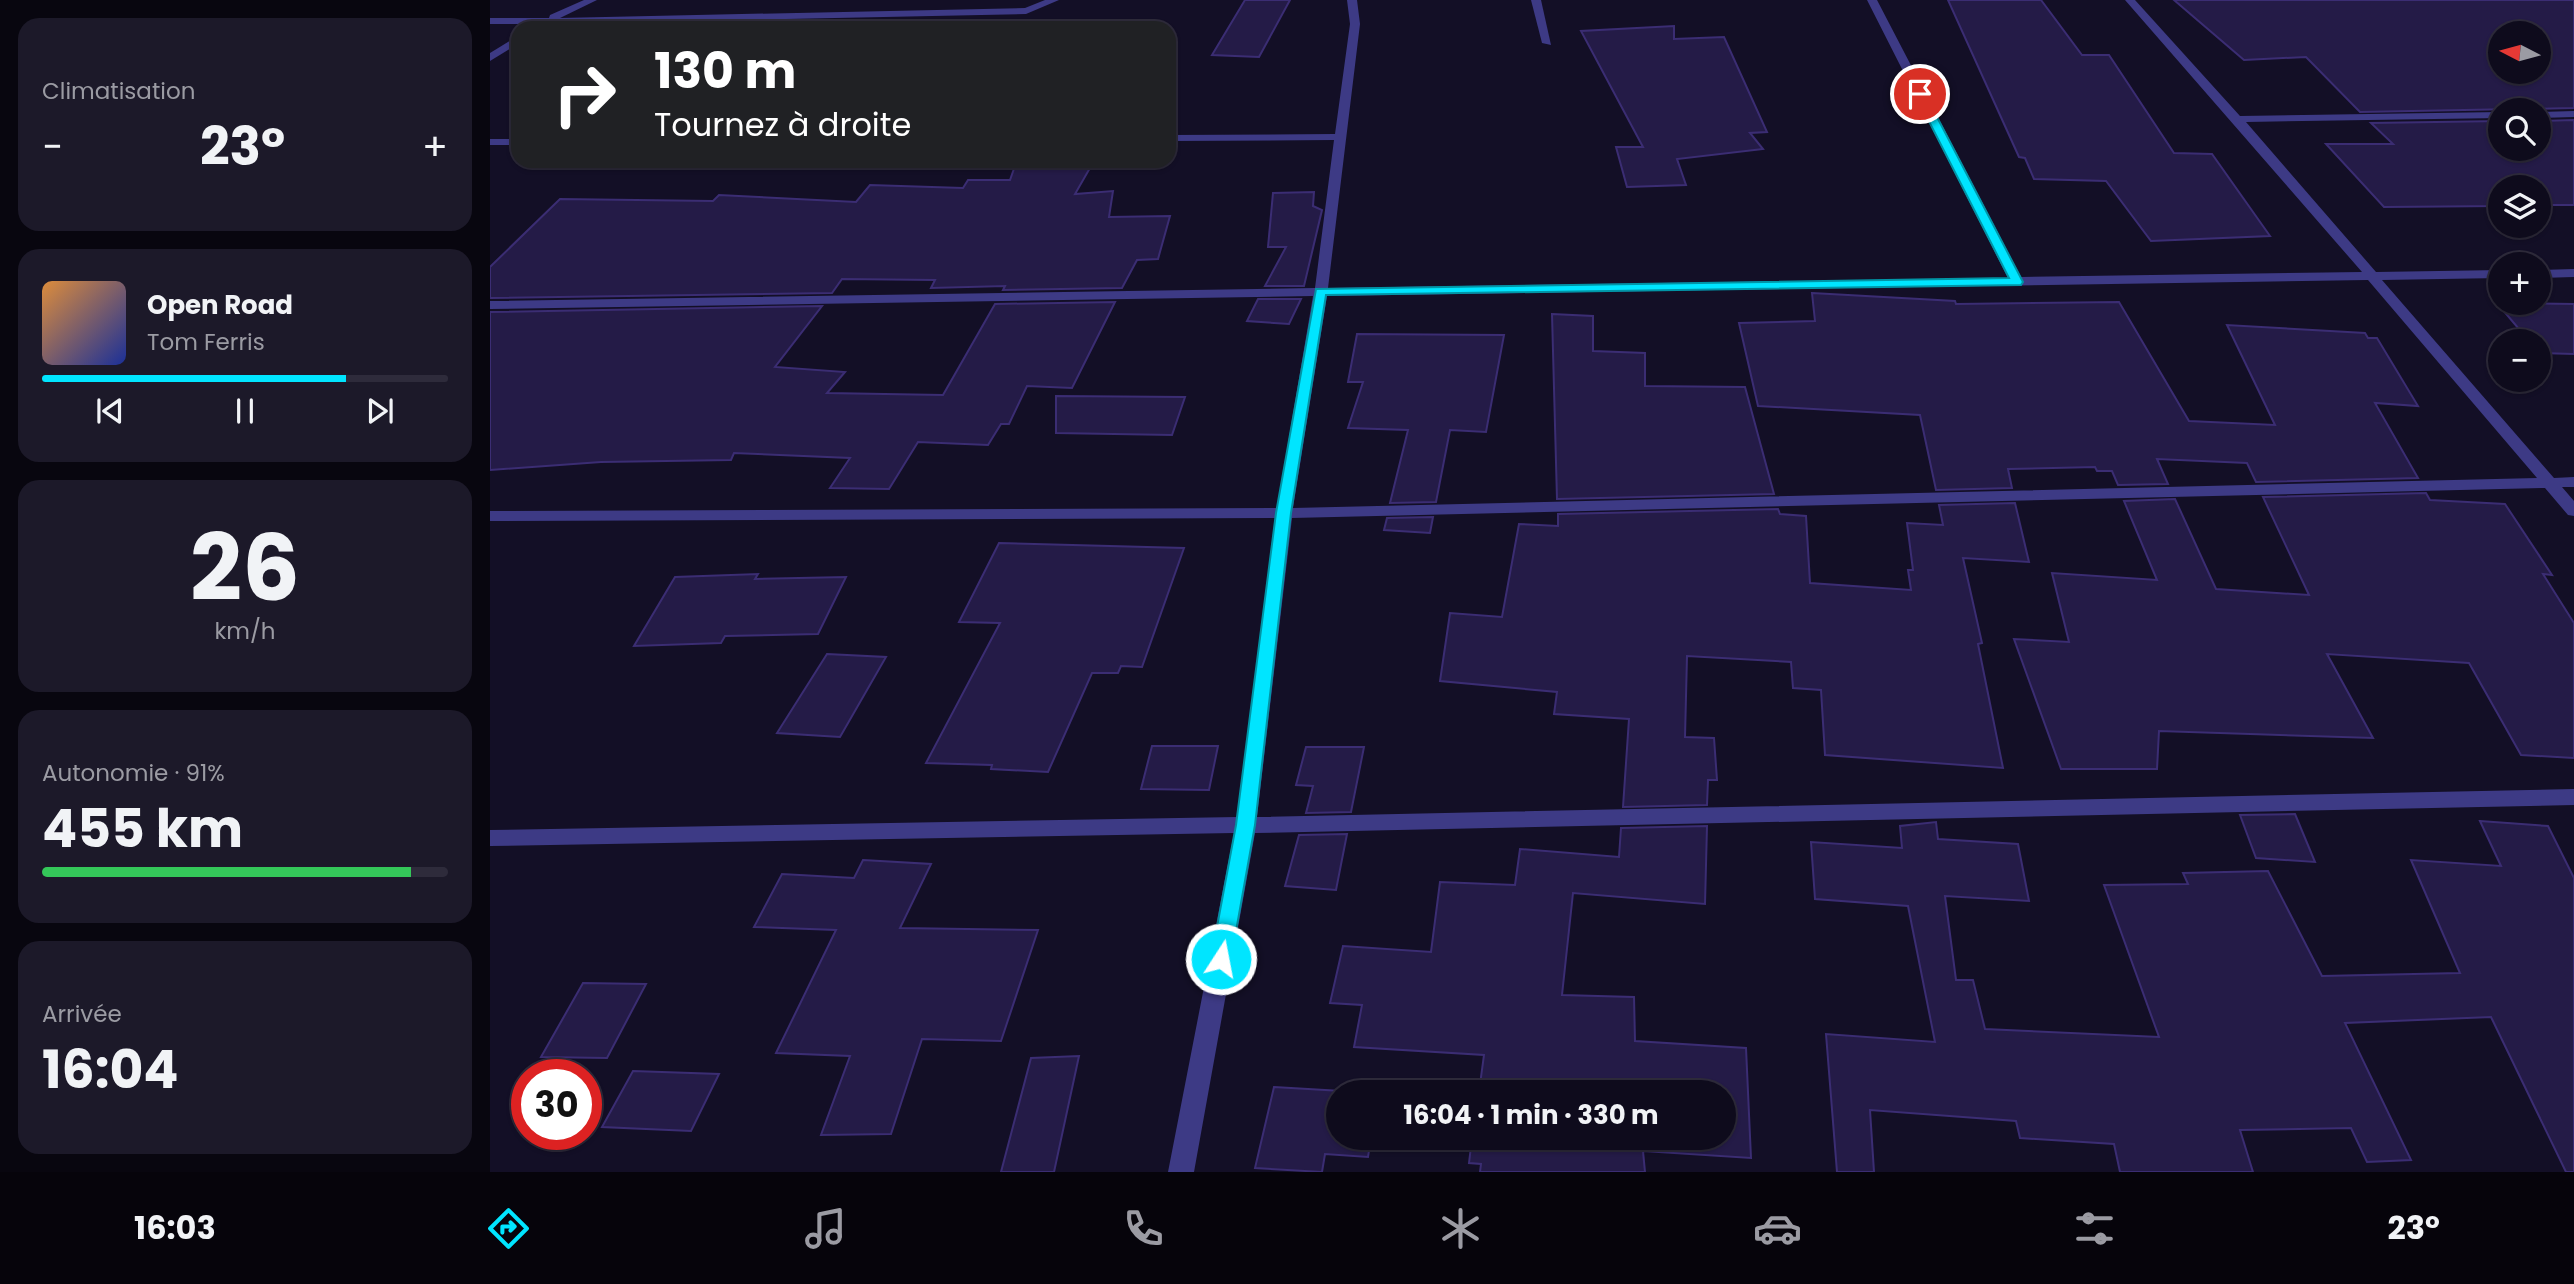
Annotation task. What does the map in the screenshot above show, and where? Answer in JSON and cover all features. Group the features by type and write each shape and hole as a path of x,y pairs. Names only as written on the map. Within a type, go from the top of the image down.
{"street":[{"path":"545,21 592,0"},
{"path":"490,20 1026,11 1054,0"},
{"path":"1181,1172 1246,825 1284,513 1321,292 1355,24 1352,0"},
{"path":"1536,0 1546,43"},
{"path":"1872,0 2017,282"},
{"path":"2130,0 2237,119 2574,511"},
{"path":"490,58 511,44"},
{"path":"2551,115 2574,114"},
{"path":"2237,119 2488,115"},
{"path":"1176,138 1340,137"},
{"path":"490,142 511,142"},
{"path":"2551,274 2574,273"},
{"path":"490,305 2488,274"},
{"path":"490,516 1284,513 2574,482"},
{"path":"490,838 2574,797"}],"building":[{"path":"1245,0 1290,0 1259,57 1212,55"},
{"path":"1948,0 2041,0 2082,55 2109,55 2174,153 2212,154 2270,236 2151,241 2106,181 2034,179 2025,158 2019,157"},
{"path":"2174,0 2574,0 2574,108 2551,108 2551,98 2488,98 2488,110 2360,112 2306,57 2244,60"},
{"path":"1674,26 1674,39 1724,37 1767,132 1750,133 1763,149 1677,159 1686,185 1627,187 1616,147 1643,147 1581,31"},
{"path":"2574,120 2574,205 2551,205 2551,175 2488,175 2488,206 2384,207 2326,144 2393,144 2371,123 2488,121 2488,161 2551,161 2551,121"},
{"path":"1014,168 1090,168 1075,194 1113,191 1109,217 1170,216 1158,259 1137,260 1122,288 931,288 935,280 842,279 832,293 490,298 490,267 560,199 713,201 719,195 856,202 870,185 963,188 968,180 1010,180"},
{"path":"1314,192 1313,206 1322,210 1304,286 1265,286 1286,247 1268,247 1273,193"},
{"path":"1812,293 1955,301 1956,304 2119,302 2189,421 2275,425 2227,325 2365,333 2368,338 2377,338 2418,406 2375,403 2418,478 2256,482 2247,463 2157,459 2168,484 2118,485 2112,471 2097,471 2095,467 2008,469 2012,488 1936,490 1920,415 1758,406 1739,323 1815,321"},
{"path":"1258,299 1301,299 1289,324 1247,321"},
{"path":"1115,302 1072,388 1027,386 1009,424 1001,424 988,445 918,442 889,489 830,488 850,458 734,453 731,460 601,462 490,470 490,312 822,306 775,367 845,372 827,393 943,395 995,304"},
{"path":"2551,304 2574,304 2574,354 2551,353 2551,329 2519,329 2507,315 2551,315"},
{"path":"1552,314 1593,316 1593,351 1645,353 1645,386 1745,387 1774,494 1557,499"},
{"path":"1357,334 1504,335 1486,432 1450,430 1436,502 1390,503 1408,430 1348,428 1363,382 1348,382"},
{"path":"1056,396 1185,397 1172,435 1056,433"},
{"path":"2426,493 2430,500 2505,504 2552,575 2543,574 2574,623 2574,758 2521,755 2469,663 2327,654 2373,738 2159,731 2157,769 2061,769 2014,639 2069,642 2052,573 2157,580 2124,501 2175,499 2216,589 2309,595 2263,497"},
{"path":"2015,503 2029,562 1963,558 1982,643 1978,644 2003,768 1825,755 1821,690 1793,688 1791,662 1687,656 1685,737 1714,738 1717,780 1708,780 1707,805 1623,807 1629,719 1554,714 1557,692 1440,681 1450,613 1502,617 1519,524 1558,526 1558,514 1778,509 1780,514 1806,516 1810,583 1911,590 1908,570 1913,570 1907,523 1943,525 1939,505"},
{"path":"1433,517 1430,533 1384,530 1387,518"},
{"path":"999,543 1184,548 1142,667 1121,666 1118,673 1092,673 1048,772 991,769 992,765 926,763 1000,623 959,622"},
{"path":"758,574 755,579 846,577 818,634 725,636 721,643 634,646 675,577"},
{"path":"827,654 886,657 840,737 777,733"},
{"path":"1152,746 1218,746 1209,790 1141,789"},
{"path":"1306,747 1364,747 1351,812 1306,813 1313,786 1296,785"},
{"path":"2295,814 2315,862 2256,858 2240,815"},
{"path":"2480,821 2548,826 2574,878 2574,1172 2566,1172 2491,1017 2345,1023 2411,1160 2367,1162 2351,1128 2240,1130 2253,1172 2120,1172 2114,1144 2020,1138 2016,1121 1870,1110 1874,1172 1837,1172 1826,1034 1935,1042 1908,906 1815,899 1811,842 1902,848 1900,826 1936,822 1938,839 2018,844 2029,901 1945,896 1956,980 1973,980 1985,1029 2159,1037 2104,885 2188,884 2183,873 2268,871 2322,976 2460,973 2411,860 2501,866"},
{"path":"1707,826 1705,904 1573,893 1562,995 1634,997 1635,1041 1746,1048 1751,1158 1643,1151 1645,1172 1480,1172 1481,1164 1469,1163 1471,1150 1736,1150 1736,1080 1481,1080 1484,1055 1354,1047 1362,1005 1330,1003 1343,946 1431,952 1440,882 1515,885 1520,849 1619,857 1621,828"},
{"path":"1347,834 1336,890 1285,886 1299,835"},
{"path":"863,860 931,864 900,928 1038,930 1001,1041 922,1039 891,1134 821,1135 850,1056 776,1053 836,930 754,927 782,874 854,878"},
{"path":"583,983 646,984 607,1058 541,1057"},
{"path":"1079,1056 1054,1172 1001,1172 1031,1058"},
{"path":"633,1071 719,1074 691,1131 602,1127"},
{"path":"1274,1087 1326,1090 1326,1150 1369,1150 1368,1157 1325,1154 1322,1172 1255,1168"}],"route":[{"path":"1221,959 1246,825 1284,513 1321,292 2017,282 1920,94"}]}
